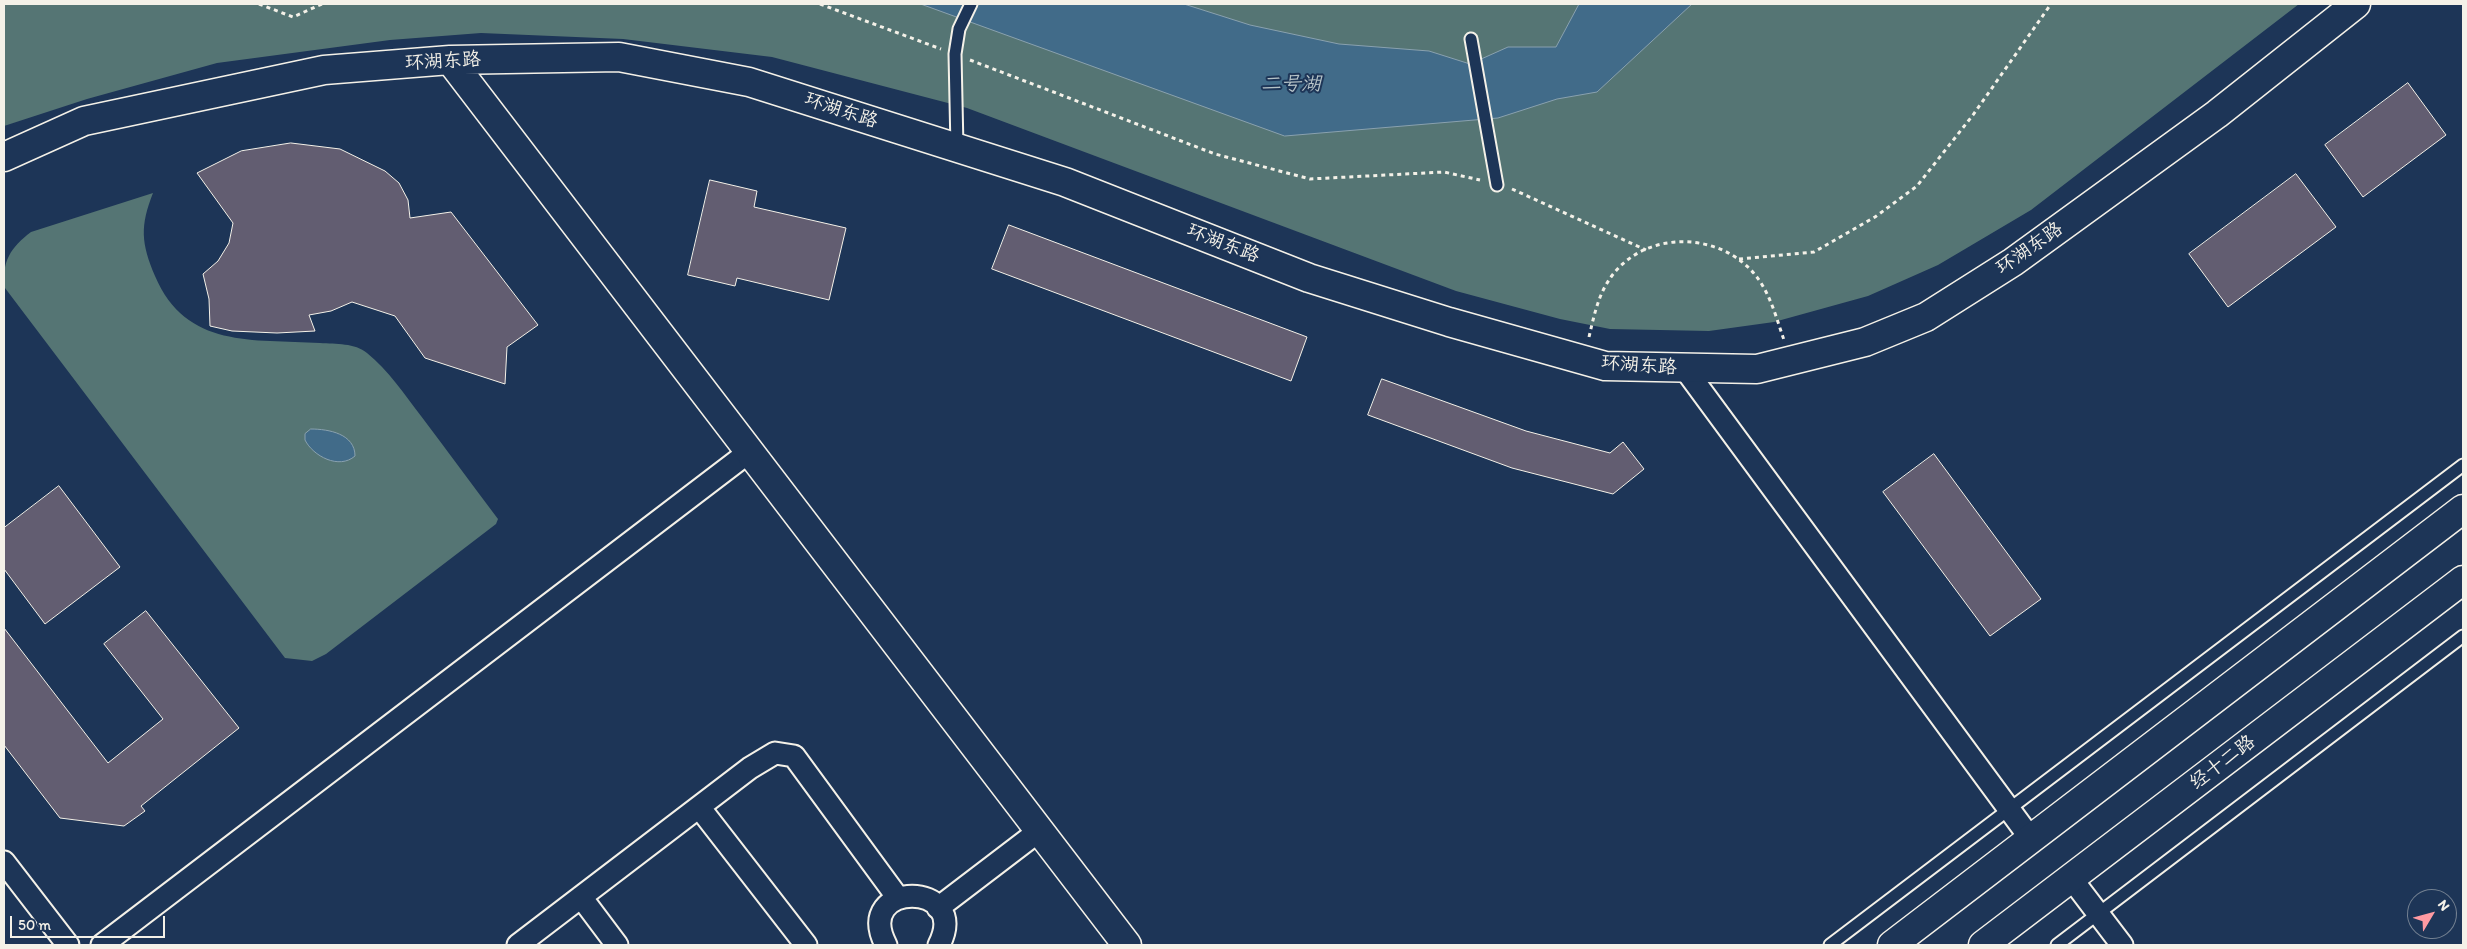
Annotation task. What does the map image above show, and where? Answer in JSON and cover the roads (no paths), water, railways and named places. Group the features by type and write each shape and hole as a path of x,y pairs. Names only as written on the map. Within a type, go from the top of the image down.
{"street":[{"name":"环湖东路","path":"4,157 94,119 324,70 450,60 619,57 750,82 1066,182 1309,278 1449,322 1605,366 1757,370 1865,342 1926,317 1998,272 2217,114 2356,4"},
{"path":"450,60 1127,945"},
{"path":"1685,369 2031,838"},
{"path":"102,945 750,452"},
{"path":"1892,945 2463,509"},
{"name":"经十二路","path":"1983,945 2463,580"},
{"path":"518,945 699,807 775,753 794,756 898,898"},
{"path":"699,807 806,945"},
{"path":"938,908 1039,831"},
{"path":"4,862 68,945"},
{"path":"2071,878 2122,945"},
{"path":"886,945 882,937 881,917 886,908 898,898 912,895 922,896 938,908 945,927 939,945"},
{"path":"581,897 617,945"}],"lane":[{"path":"957,148 955,54 958,29 971,4"},
{"path":"1471,39 1497,185"},
{"path":"1830,945 2463,465"},
{"path":"2057,945 2463,636"}],"water":[{"name":"二号湖","path":"921,4 1184,4 1250,25 1339,44 1429,51 1470,64 1508,47 1556,47 1579,4 1692,4 1597,92 1557,99 1498,118 1285,136"},
{"path":"311,429 340,434 351,442 355,456 342,462 320,456 305,440 305,434"}]}
